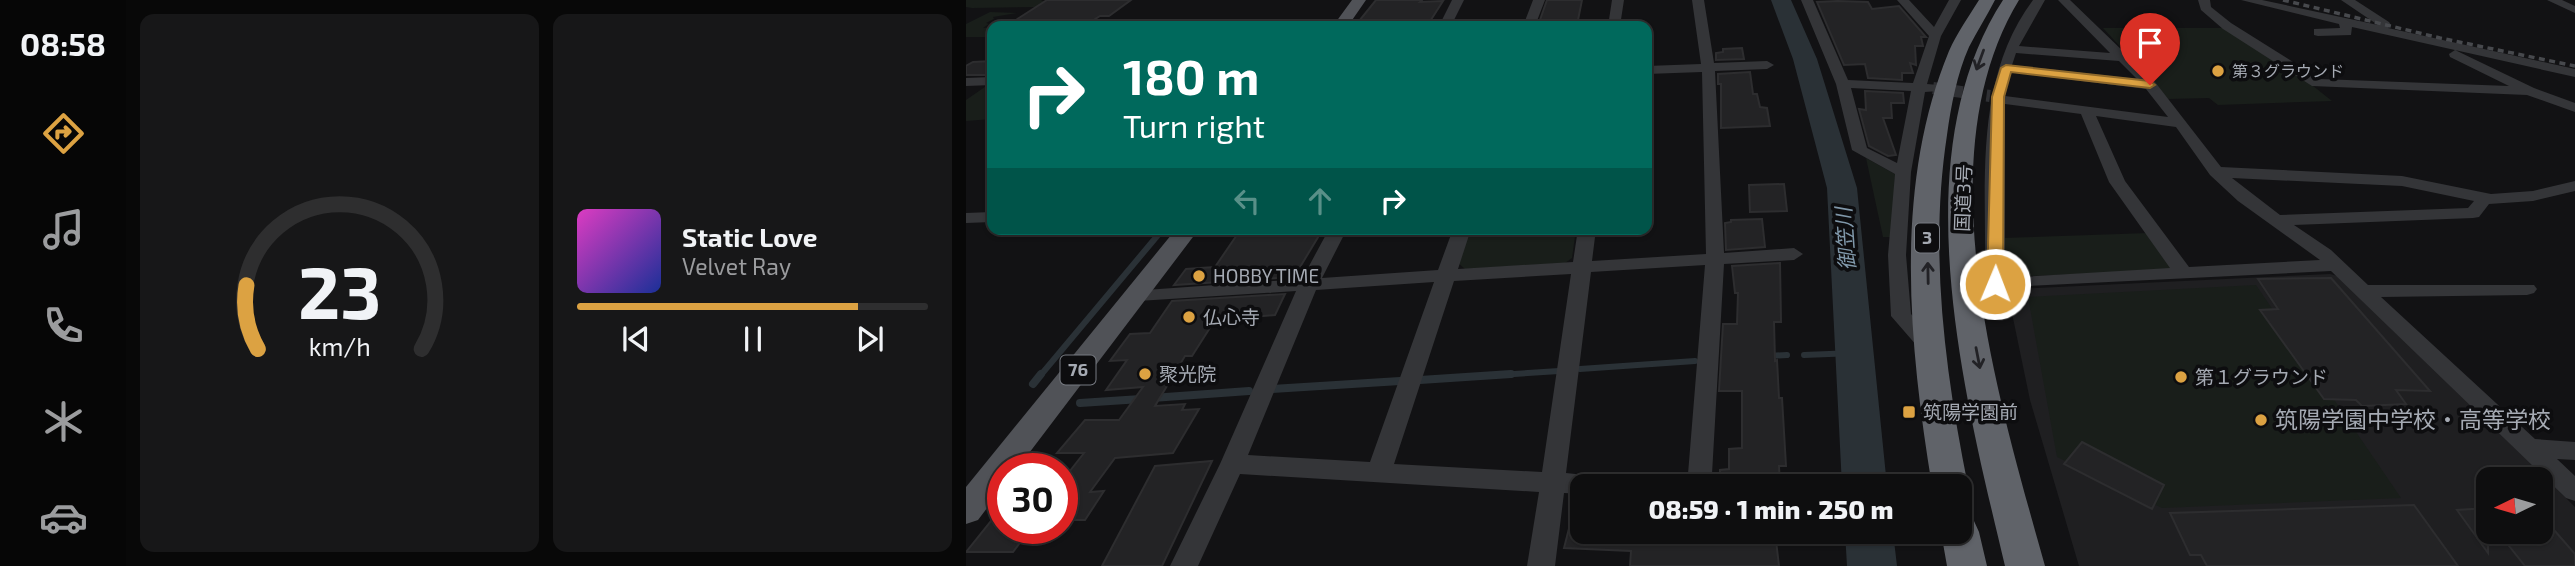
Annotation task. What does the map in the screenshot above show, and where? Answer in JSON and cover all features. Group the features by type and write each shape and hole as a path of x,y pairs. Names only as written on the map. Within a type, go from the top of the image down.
{"highway":[{"name":"国道3号","path":"1948,474 1941,440 1932,350 1926,214 1936,124 1964,37 1987,0"},
{"name":"国道3号","path":"2011,0 1987,40 1975,72 1966,126 1960,217 1973,334 1996,451 2025,566"},
{"path":"1962,544 1967,566"}],"main road":[{"path":"1344,21 1359,0"},
{"name":"76","path":"966,510 1183,235"}],"street":[{"path":"1448,21 1458,0"},
{"path":"1531,21 1539,0"},
{"path":"1615,21 1618,0"},
{"path":"1698,0 1708,67 1715,258 1700,474"},
{"path":"1807,0 1843,84 1860,150 1903,172"},
{"path":"1903,0 1935,36"},
{"path":"1932,350 1901,316 1897,255 1903,172 1926,87 1935,36 1955,0"},
{"path":"2039,0 2030,12 2013,49 1995,97 1995,284 2335,265"},
{"path":"2064,0 2150,85 2181,122 2216,172 2365,291 2575,491"},
{"path":"2204,0 2205,8 2227,26 2317,83 2529,91"},
{"path":"2247,0 2575,73"},
{"path":"2347,0 2398,34"},
{"path":"2553,0 2575,10"},
{"path":"2318,32 2347,32 2343,24 2346,21"},
{"path":"2457,48 2457,55 2529,91 2575,108"},
{"path":"2013,49 2125,58"},
{"path":"1652,70 1767,65"},
{"path":"2006,68 2150,85"},
{"path":"966,82 987,81"},
{"path":"1843,84 1926,87"},
{"path":"1995,97 2181,122"},
{"path":"2087,111 2117,182 2183,274"},
{"path":"2216,172 2402,181 2484,199 2533,197 2575,186"},
{"path":"2275,220 2473,213 2484,199"},
{"path":"966,218 987,217"},
{"path":"1184,566 1232,464 1309,284 1335,235"},
{"path":"1379,472 1460,235"},
{"path":"1541,566 1586,235"},
{"path":"1138,295 1794,254"},
{"path":"2365,291 2527,289"},
{"path":"2526,447 2575,450"},
{"path":"1232,464 1570,483"}],"shaded area":[{"path":"966,0 1041,0 1048,4 1041,7 972,8 966,7"},
{"path":"990,12 1017,13 993,17 994,19 987,21 987,25 983,28 987,28 987,37 966,37 966,24"},
{"name":"第３グラウンド","path":"2103,28 2225,28 2303,78 2332,101 2218,105 2209,98 2168,99"},
{"path":"987,85 987,119 966,121 966,100"},
{"path":"1866,158 1895,174 1892,237 1883,237"},
{"path":"2149,233 2174,270 2006,277 2002,238"},
{"path":"1467,235 1575,235 1572,258 1565,263 1465,269 1458,263"},
{"name":"筑陽学園中学校・高等学校","path":"2330,274 2345,278 2535,467 2476,467 2476,544 2553,544 2553,485 2575,507 2575,566 2079,566 2030,400 2008,294 2015,289"},
{"name":"第１グラウンド","path":"2256,285 2401,498 2162,508 2057,457 2028,297"}],"building":[{"path":"1047,0 1131,0 1109,16 1100,16 1092,21 1014,21"},
{"path":"1376,0 1443,1 1430,21 1359,21"},
{"path":"1547,0 1582,0 1578,20 1540,20"},
{"path":"1817,2 1868,2 1872,9 1899,6 1926,37 1921,37 1923,46 1915,46 1916,65 1910,63 1913,73 1902,73 1902,80 1868,78 1865,64 1844,65"},
{"path":"1742,48 1744,59 1716,60 1716,53 1723,52 1723,49"},
{"path":"987,61 987,75 966,75 966,66 973,62"},
{"path":"1750,72 1753,94 1757,94 1760,107 1767,108 1770,126 1721,128 1721,84 1718,84 1718,74"},
{"path":"1865,91 1903,93 1904,103 1891,103 1892,118 1883,118 1896,155 1888,156 1869,146 1859,109 1866,110"},
{"path":"1784,184 1787,211 1750,212 1749,185"},
{"path":"1762,219 1765,247 1726,250 1725,223 1731,220"},
{"path":"1237,235 1319,235 1294,277 1174,285 1186,269 1215,267"},
{"path":"1780,263 1781,322 1774,322 1775,361 1777,360 1779,398 1782,398 1786,466 1779,466 1779,474 1720,474 1720,470 1729,469 1729,449 1742,448 1742,391 1719,391 1723,324 1737,324 1738,293 1735,293 1732,266"},
{"path":"2331,278 2430,391 2396,390 2406,404 2362,406 2356,400 2324,399 2260,310 2278,309 2258,279"},
{"path":"1285,294 1275,315 1215,320 1192,356 1185,356 1155,406 1185,404 1182,410 1199,409 1173,453 1115,458 1090,492 1104,491 1085,520 1078,520 1078,461 1084,453 1057,453 1085,420 1119,420 1143,387 1106,390 1127,360 1110,361 1130,334 1150,333 1172,301"},
{"path":"2082,442 2164,485 2152,509 2064,464"},
{"path":"1212,461 1162,566 1102,566 1155,466"},
{"path":"2414,505 2458,566 2207,566 2201,555 2190,555 2170,513"},
{"path":"2476,509 2476,536 2457,510"},
{"path":"1570,524 1570,544 1776,544 1779,566 1630,566 1631,551 1564,548"},
{"path":"987,526 987,544 1019,544 1013,552 966,552"},
{"path":"2553,529 2575,554 2575,566 2525,566 2508,544 2553,544"}],"waterway":[{"name":"御笠川","path":"1781,0 1805,59 1842,188 1864,474"},
{"path":"1040,376 1158,235"},
{"path":"1804,355 1854,353"},
{"path":"1768,356 1787,355"},
{"path":"1580,369 1695,361"},
{"path":"1483,376 1559,371"},
{"path":"1033,384 1041,374"},
{"path":"1420,380 1511,374"},
{"path":"1272,389 1400,381"},
{"path":"1152,398 1249,391"},
{"path":"1080,403 1141,399"},
{"name":"御笠川","path":"1870,544 1872,566"}],"tunnel":[{"path":"1933,88 1990,96"}],"railway":[{"path":"2283,0 2440,38 2575,66"}],"place":[{"name":"第３グラウンド","path":"2218,71"},
{"name":"HOBBY TIME","path":"1199,276"},
{"name":"仏心寺","path":"1189,317"},
{"name":"聚光院","path":"1145,374"},
{"name":"第１グラウンド","path":"2181,377"},
{"name":"筑陽学園前","path":"1909,412"},
{"name":"筑陽学園中学校・高等学校","path":"2261,420"}],"route":[{"path":"1995,284 1998,97 2006,68 2150,85"}]}
